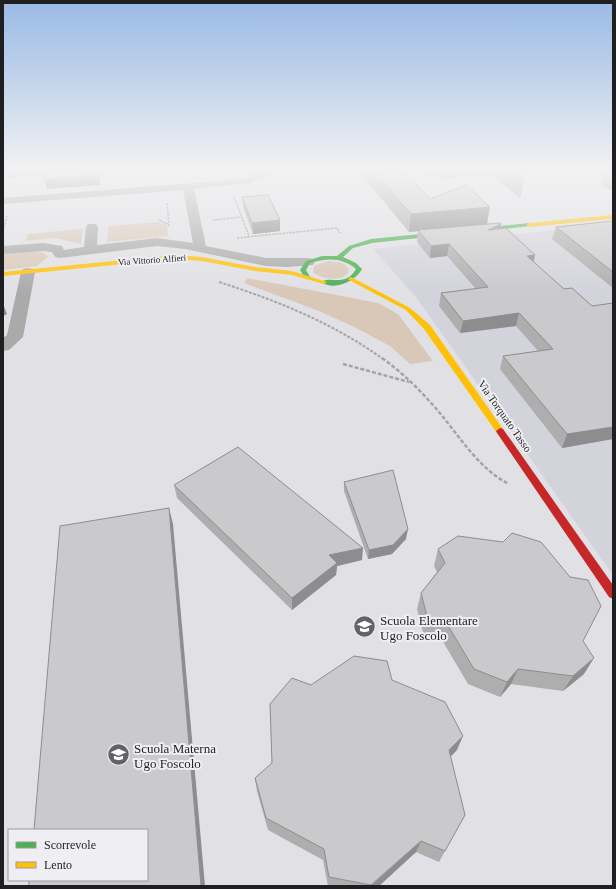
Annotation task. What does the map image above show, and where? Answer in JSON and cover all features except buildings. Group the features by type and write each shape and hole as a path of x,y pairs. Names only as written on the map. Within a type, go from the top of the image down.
{"street":[{"path":"193,210 200,248"},
{"path":"339,257 351,246 371,241 613,217"},
{"path":"92,226 96,250"},
{"name":"Via Vittorio Alfieri","path":"3,250 43,247 57,250 60,254"},
{"name":"Via Vittorio Alfieri","path":"60,254 96,250 200,248 265,262 308,262"},
{"name":"Via Vittorio Alfieri","path":"44,269 59,260 60,254"},
{"name":"Via Vittorio Alfieri","path":"3,274 174,257 190,257 307,277 328,283 341,282 351,279"},
{"path":"307,277 303,270 308,262 326,257 339,257 356,264 359,269 357,275 351,279"},
{"path":"3,346 14,336 28,272"},
{"name":"Via Torquato Tasso","path":"351,279 408,309 426,327 457,368 613,594"}],"path":[{"path":"239,210 249,236"},
{"path":"237,238 337,228 342,236"},
{"path":"214,281 276,302 344,332 376,354 431,403 489,472 501,482 516,486 528,496 544,494"},
{"path":"343,364 409,382"}],"shaded area":[{"path":"158,222 167,225 168,236 107,242 109,226"},
{"path":"613,224 613,575 416,297 373,249"},
{"path":"83,229 81,244 55,238 26,241 28,234"},
{"path":"32,251 42,252 48,256 37,266 3,270 3,254"},
{"path":"328,261 344,264 349,269 347,273 344,276 333,279 322,277 313,272 314,266"},
{"path":"247,278 378,303 398,314 433,361 410,364 390,346 354,327 319,311 244,283"}],"traffic: fast":[{"path":"339,257 351,247 371,241 529,225"},
{"path":"307,277 303,270 308,262 328,257 348,260 359,269 353,277 344,282 324,282"}],"traffic: slow":[{"path":"529,225 613,217"},
{"path":"3,274 174,257 202,259 255,269 292,273 324,282"},
{"path":"351,279 408,309 427,327 500,431"}],"traffic: jam":[{"path":"500,431 613,594"}],"place":[{"name":"Scuola Elementare Ugo Foscolo","path":"365,627"},
{"name":"Scuola Materna Ugo Foscolo","path":"118,755"}]}
